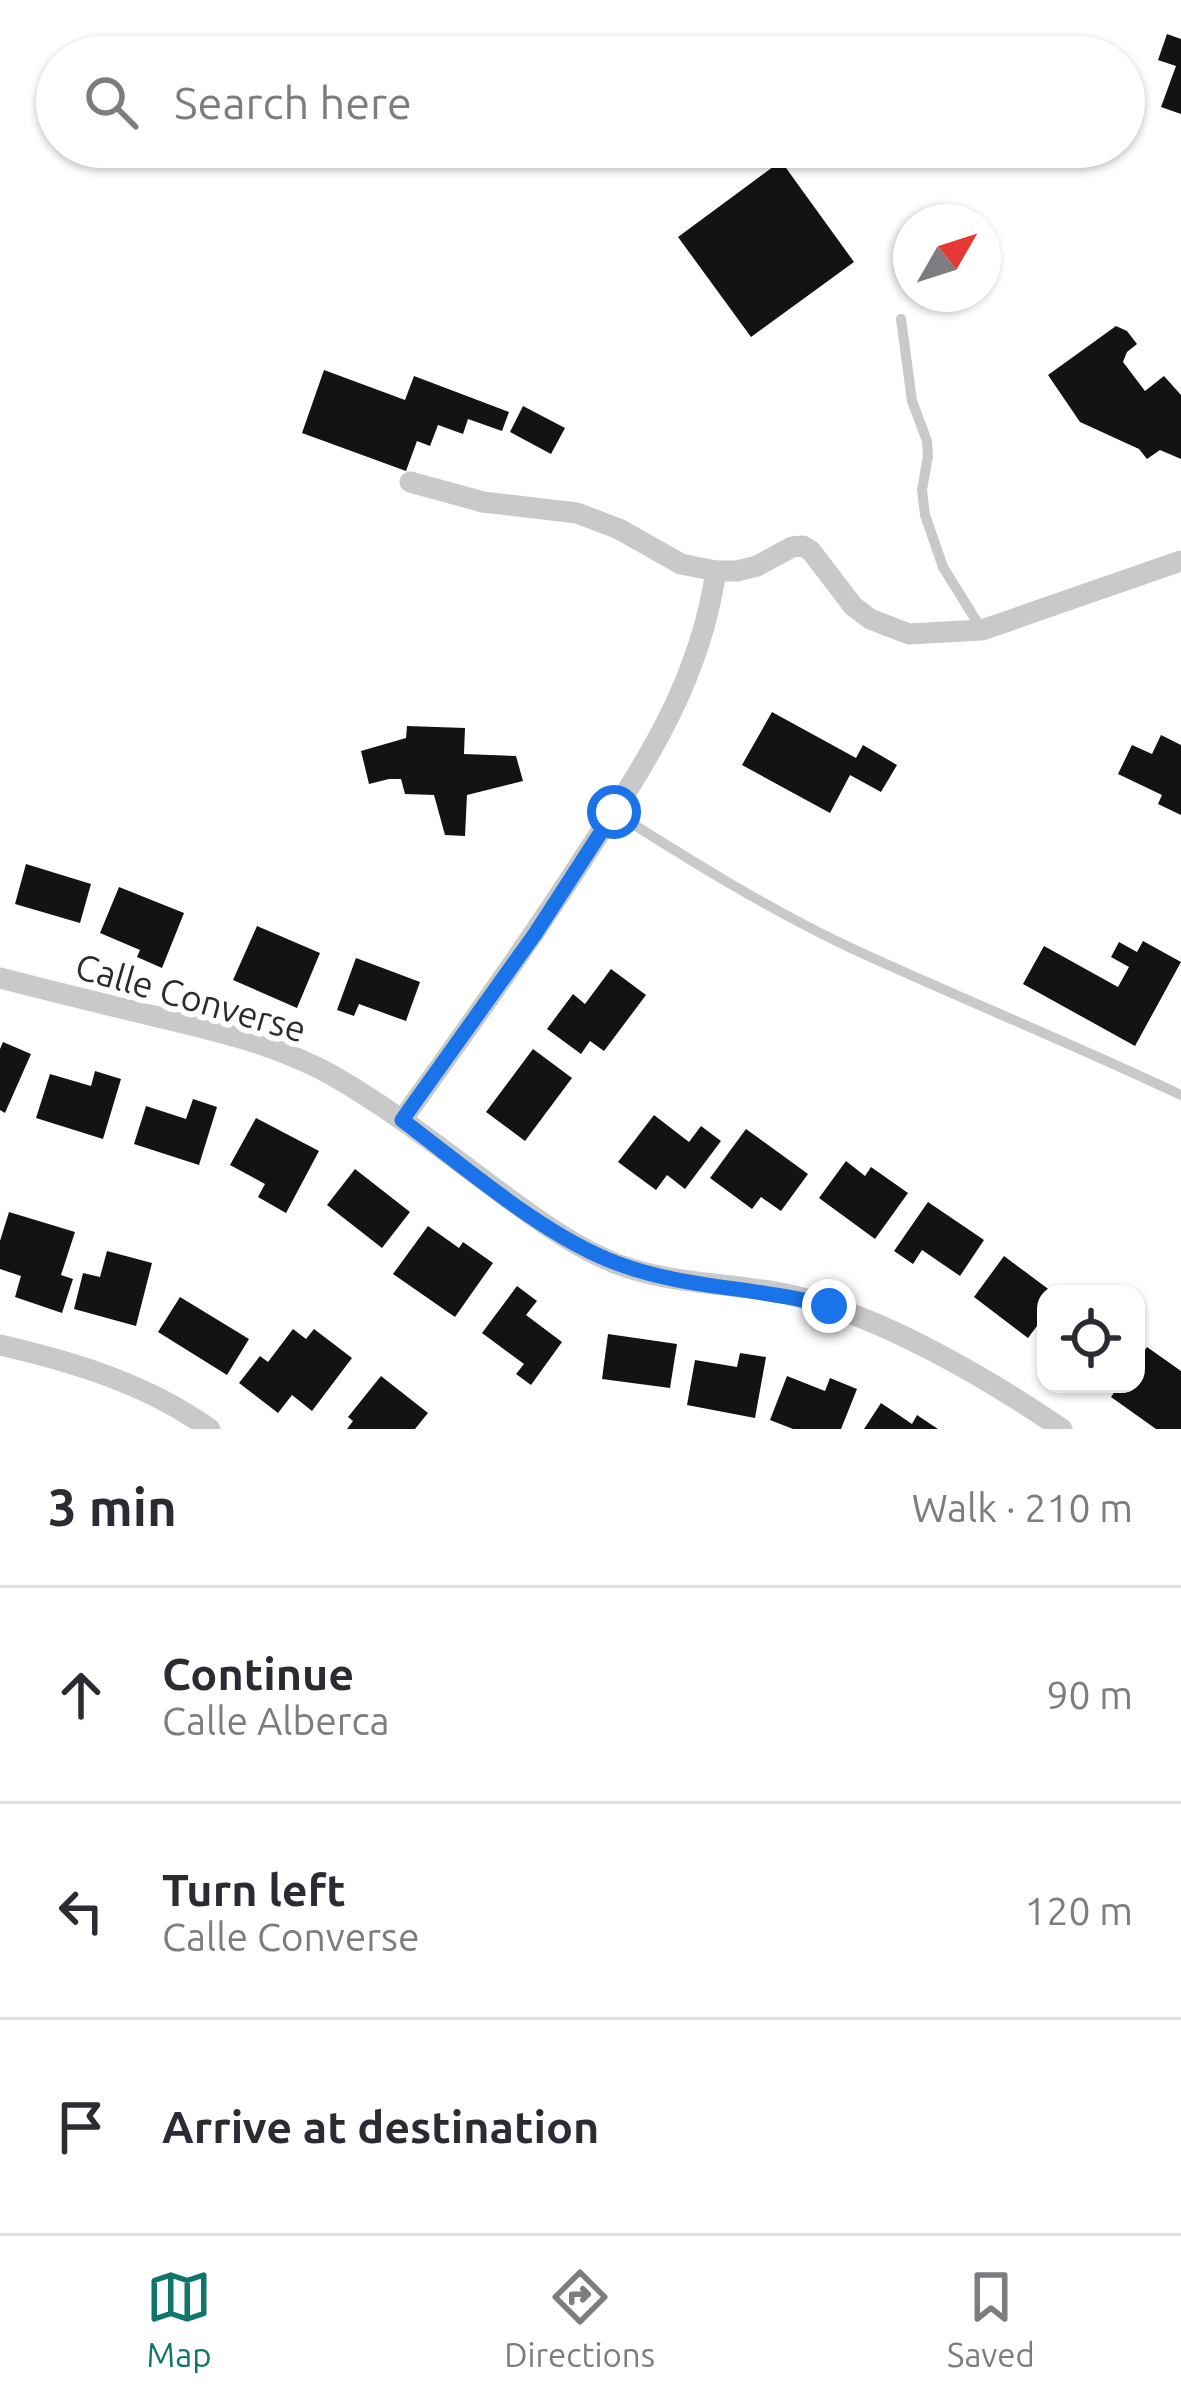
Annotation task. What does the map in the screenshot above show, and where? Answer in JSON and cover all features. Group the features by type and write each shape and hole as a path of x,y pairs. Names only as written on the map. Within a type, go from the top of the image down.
{"street":[{"path":"410,482 483,502 577,514 619,530 681,564 716,571 757,566 803,546 854,606 889,629 909,634 982,630 1181,561"},
{"path":"402,1120 535,934 643,767 690,674 710,612 716,571"},
{"name":"Calle Converse","path":"0,977 213,1030 302,1060 402,1120 553,1231 585,1249 652,1275 792,1295 849,1313 924,1348 1062,1429"},
{"path":"0,1345 109,1375 210,1429"}],"lane":[{"path":"901,320 912,401 927,441 922,490 925,515 943,567 982,630"},
{"path":"614,812 758,900 851,948 1181,1095"}],"building":[{"path":"1167,34 1181,39 1181,114 1161,107 1176,66 1158,60"},
{"path":"772,168 786,168 854,262 751,337 678,237"},
{"path":"1116,326 1137,344 1123,362 1145,391 1164,376 1181,395 1181,459 1160,450 1147,459 1139,449 1080,422 1048,375"},
{"path":"324,370 405,400 414,376 509,412 502,431 468,419 463,434 438,425 430,446 417,441 406,471 302,433"},
{"path":"523,406 565,428 551,454 510,432"},
{"path":"772,712 856,758 863,745 897,765 881,792 850,775 830,813 742,765"},
{"path":"407,726 465,728 464,754 516,756 523,781 467,795 465,836 445,835 434,795 405,794 401,779 369,784 361,751 406,738"},
{"path":"1161,735 1181,745 1181,815 1158,804 1162,795 1118,774 1132,745 1152,754"},
{"path":"26,864 91,884 80,923 15,904"},
{"path":"119,887 184,913 162,968 137,957 140,950 100,933"},
{"path":"257,926 320,953 297,1008 233,980"},
{"path":"1143,941 1181,962 1135,1046 1023,984 1044,946 1118,987 1129,967 1111,957 1119,942 1137,952"},
{"path":"356,958 420,982 406,1021 359,1004 354,1016 337,1010"},
{"path":"611,969 646,995 604,1051 590,1041 581,1054 547,1029 573,994 585,1004"},
{"path":"3,1042 31,1054 5,1113 0,1110"},
{"path":"533,1049 572,1078 525,1141 486,1112"},
{"path":"95,1071 121,1079 103,1139 36,1118 50,1074 91,1086"},
{"path":"193,1099 217,1107 199,1165 134,1144 146,1106 186,1119"},
{"path":"654,1115 689,1142 701,1126 721,1141 685,1189 667,1175 656,1190 618,1162"},
{"path":"256,1118 319,1151 286,1213 258,1197 265,1184 230,1165"},
{"path":"746,1129 808,1174 781,1211 761,1197 752,1209 710,1178"},
{"path":"846,1161 865,1176 871,1167 908,1193 875,1239 819,1198"},
{"path":"355,1169 410,1212 382,1248 327,1205"},
{"path":"928,1202 984,1240 960,1276 922,1250 913,1264 894,1251"},
{"path":"9,1212 75,1232 61,1275 73,1279 62,1313 15,1297 21,1276 0,1269 0,1241"},
{"path":"428,1226 459,1248 463,1242 493,1263 455,1317 393,1274"},
{"path":"107,1251 152,1263 136,1326 74,1309 83,1273 100,1277"},
{"path":"1004,1256 1043,1285 1037,1285 1037,1326 1028,1338 974,1297"},
{"path":"517,1286 537,1301 526,1315 562,1342 531,1385 516,1374 524,1364 482,1333"},
{"path":"180,1297 249,1339 227,1375 158,1332"},
{"path":"293,1329 306,1339 314,1329 352,1358 312,1411 292,1395 278,1413 239,1383 260,1356 268,1362"},
{"path":"608,1334 677,1344 670,1388 602,1379"},
{"path":"1145,1350 1181,1371 1181,1429 1156,1429 1111,1397 1114,1393 1145,1393"},
{"path":"740,1353 766,1357 755,1418 687,1405 695,1360 737,1367"},
{"path":"381,1376 428,1413 415,1429 347,1429 353,1421 348,1417"},
{"path":"787,1376 825,1391 830,1378 857,1389 841,1429 793,1429 770,1420"},
{"path":"881,1403 912,1424 917,1415 938,1429 864,1429"}],"route":[{"path":"614,812 535,934 402,1120 553,1231 618,1264 652,1275 792,1295 829,1306"}]}
